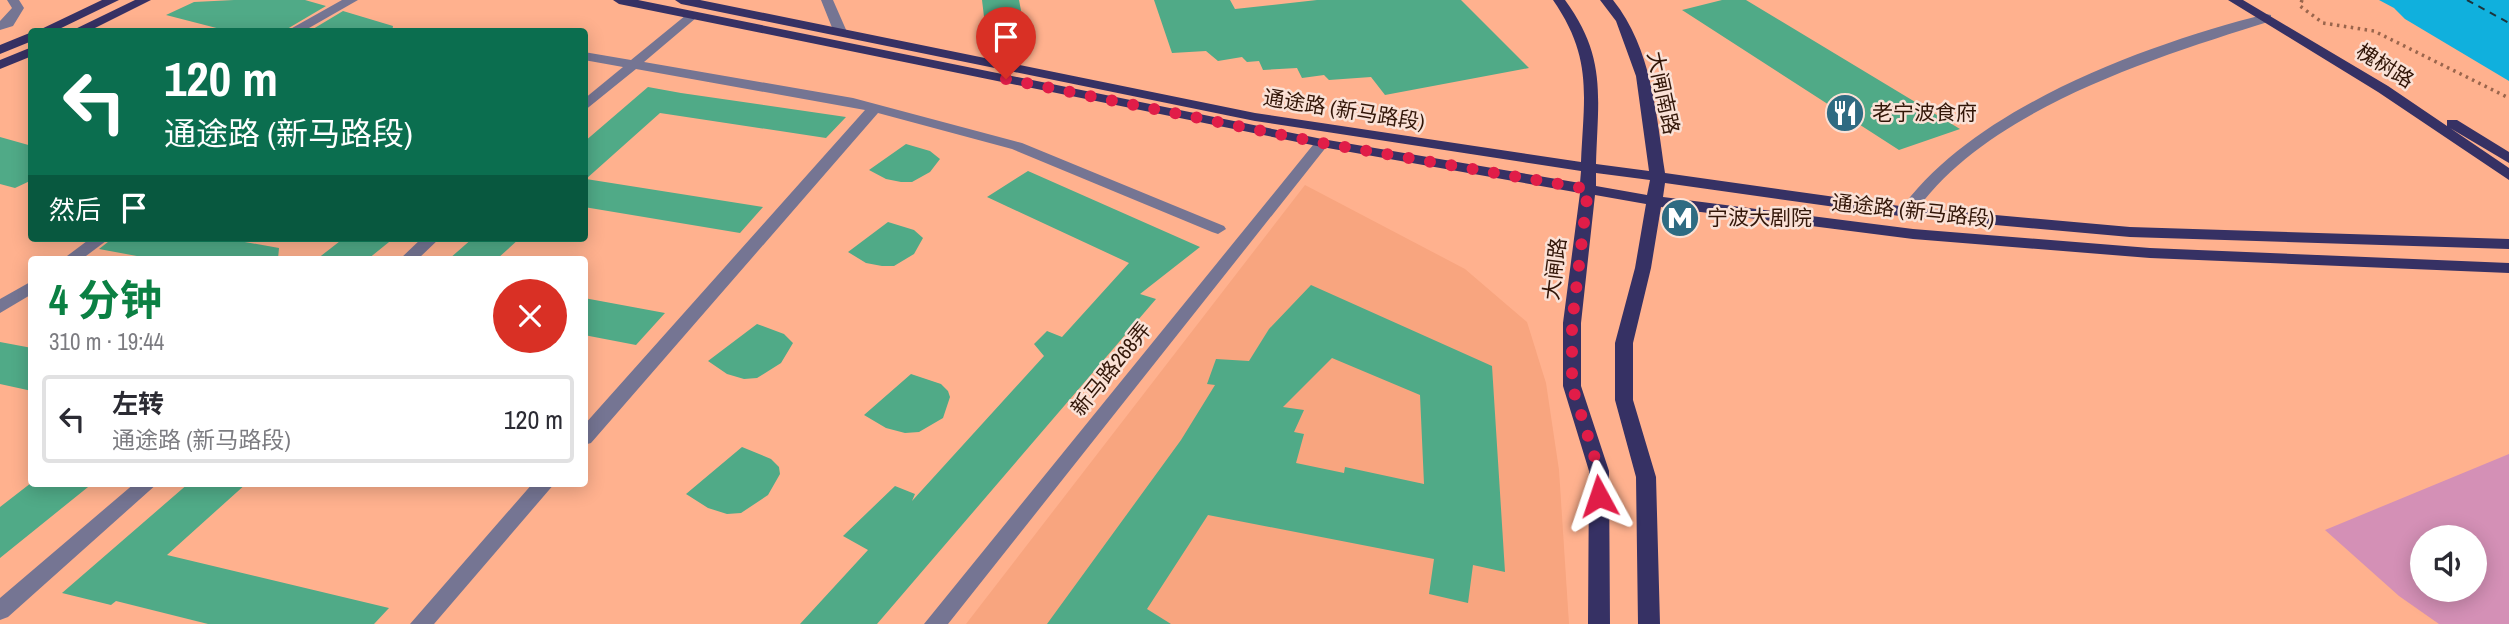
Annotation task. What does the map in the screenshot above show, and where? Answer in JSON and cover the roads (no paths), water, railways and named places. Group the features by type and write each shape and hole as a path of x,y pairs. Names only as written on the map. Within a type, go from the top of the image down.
{"main road":[{"path":"84,28 145,0"},
{"name":"通途路 (新马路段)","path":"619,0 1322,143 1654,201 1913,234 2136,252 2509,268"},
{"name":"通途路 (新马路段)","path":"681,0 1255,117 1588,168 1906,212 2130,232 2509,244"},
{"path":"1559,0 1577,25 1592,73 1588,168"},
{"name":"大闸南路","path":"1606,0 1622,20 1643,76 1658,177 1654,201"},
{"name":"槐树路","path":"2234,0 2383,89 2509,175"},
{"name":"槐树路","path":"2249,0 2509,158"},
{"path":"50,28 110,1"},
{"path":"0,50 28,38"},
{"path":"0,65 28,53"},
{"name":"大闸路","path":"1588,168 1588,189 1572,324 1572,386 1599,471 1599,624"},
{"path":"1649,624 1646,477 1624,400 1624,355 1654,201"}],"street":[{"path":"0,26 8,23 19,8 13,0"},
{"path":"299,28 352,0"},
{"path":"827,0 840,32"},
{"path":"588,104 691,15"},
{"path":"1906,212 1922,188 1982,140 2045,100 2118,66 2266,18"},
{"path":"588,57 875,107 1017,146 1217,229"},
{"path":"588,433 875,107"},
{"name":"新马路268弄","path":"935,624 1322,143"},
{"path":"75,256 96,242"},
{"path":"411,256 427,242"},
{"path":"0,307 28,289"},
{"path":"0,611 143,487"},
{"path":"421,624 541,487"}],"water":[{"path":"2379,0 2509,0 2509,81 2405,19 2394,8"}],"place":[{"name":"老宁波食府","path":"1845,113"},
{"name":"宁波大剧院","path":"1680,218"}]}
